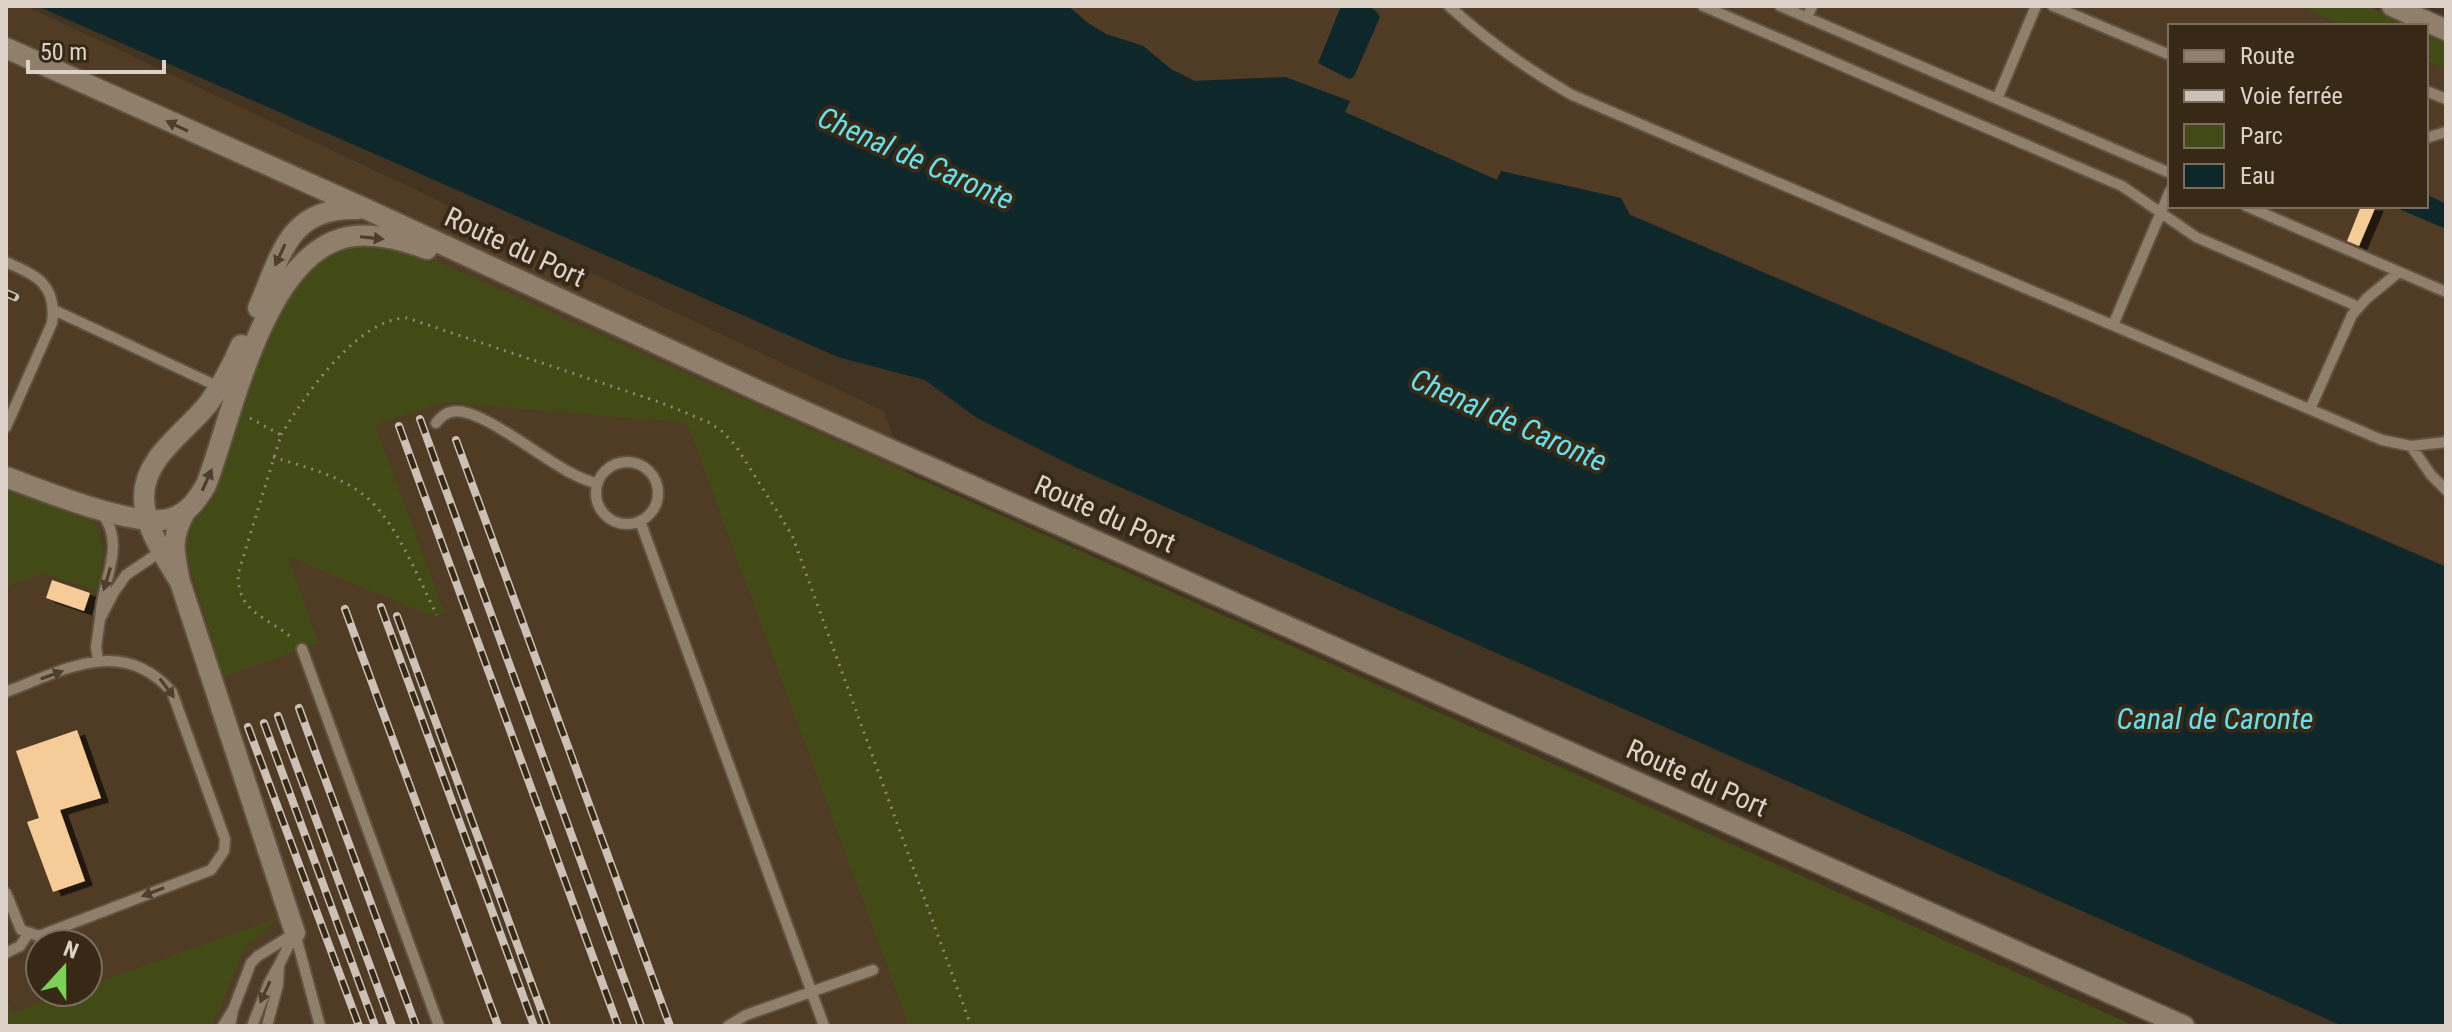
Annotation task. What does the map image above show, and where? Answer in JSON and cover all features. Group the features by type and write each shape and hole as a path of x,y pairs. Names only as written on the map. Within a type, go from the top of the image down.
{"street":[{"path":"2392,6 2446,30"},
{"name":"Route du Port","path":"6,48 2184,1026"},
{"path":"207,140 312,196 322,212 321,237 315,252"},
{"path":"295,933 180,582 173,547 168,546 149,521 144,499 149,474 158,459 207,405 231,368 289,238 298,226 322,212 341,208 366,209"},
{"path":"168,546 185,512 197,501 206,485 242,376 268,314 285,282 315,252 355,236 411,243 529,285"},
{"path":"6,477 149,521 165,520 185,512"}],"lane":[{"path":"1450,6 1511,57 1572,95 2382,440 2411,446 2446,442"},
{"path":"1703,6 2122,186 2196,237 2359,307"},
{"path":"1780,6 2168,172"},
{"path":"1807,18 1812,6"},
{"path":"1997,99 2036,6"},
{"path":"2053,6 2168,54"},
{"path":"2113,325 2168,195"},
{"path":"2251,208 2446,292"},
{"path":"6,262 32,274 45,285 52,297 54,310 52,323 6,427"},
{"path":"2310,409 2347,324 2359,307 2399,272"},
{"path":"54,310 219,387"},
{"path":"436,423 450,412 461,411 476,416 545,455 581,480 598,483"},
{"path":"2411,446 2431,475 2446,490"},
{"path":"629,462 647,470 657,488 654,508 640,521 620,523 603,512 596,493 598,483 610,468 619,463 629,462"},
{"path":"97,507 108,521 115,548 100,600 96,647 98,660"},
{"path":"640,521 824,1026"},
{"path":"100,619 126,575 168,546"},
{"path":"302,649 439,1026"},
{"path":"6,692 98,660 131,663 161,679 172,692 225,839 224,851 211,870 60,928"},
{"path":"6,893 16,923 24,932"},
{"path":"252,1026 269,983 295,933"},
{"path":"230,1026 251,963 295,933"},
{"path":"295,933 320,1026"},
{"path":"6,953 20,946 24,940"},
{"path":"267,1026 278,985 279,965"},
{"path":"728,1026 746,1015 873,970"},
{"path":"223,1026 233,1010"}],"path":[{"path":"302,649 287,633 249,608 241,598 238,574 281,435 298,406 336,359 382,324 396,318 407,318 662,403 708,422 736,446 792,535 971,1026"},
{"path":"232,409 281,435"},
{"path":"273,457 331,476 368,498 392,529 437,615"}],"shaded area":[{"path":"6,6 26,6 884,411 1108,1026 6,1026"},
{"path":"1068,6 2299,6 2340,24 2168,24 2168,208 2428,208 2428,62 2446,70 2446,566 1630,214 1621,198 1501,171 1497,180 1344,112 1349,101 1285,77 1195,81 1171,69 1143,46 1106,34"}],"green space":[{"path":"2299,6 2368,6 2409,24 2340,24"},
{"path":"2428,32 2446,40 2446,70 2428,62"},
{"path":"355,246 405,252 452,268 2135,1026 909,1026 687,423 444,402 375,425 445,614 430,615 287,556 319,643 223,677 186,552 188,524 219,476 247,384 289,295 307,271 329,255"},
{"path":"6,488 78,510 91,519 104,553 98,592 43,573 6,587"},
{"path":"275,919 245,948 212,1026 6,1026 6,997 13,1013 27,1008 104,1008 104,980"}],"water":[{"name":"Canal de Caronte","path":"37,6 1068,6 1106,34 1143,46 1171,69 1195,81 1285,77 1350,101 1345,112 1497,180 1501,171 1621,198 1630,215 2446,567 2446,1026 2343,1026 1077,468 977,418 925,380 838,357"},
{"path":"1341,6 1368,7 1380,17 1354,77 1349,79 1318,63"},
{"path":"2428,195 2446,204 2446,229 2397,208 2428,208"}],"building":[{"path":"2360,208 2375,208 2359,246 2347,241"},
{"path":"52,580 90,593 84,611 46,598"},
{"path":"77,730 101,798 60,810 85,881 53,892 27,822 39,818 16,751"}],"railway":[{"path":"6,293 15,297"},
{"path":"420,419 641,1026"},
{"path":"399,426 618,1026"},
{"path":"456,440 670,1026"},
{"path":"381,607 534,1026"},
{"path":"345,609 498,1026"},
{"path":"397,616 547,1026"},
{"path":"299,708 416,1026"},
{"path":"278,716 392,1026"},
{"path":"264,723 375,1026"},
{"path":"248,727 359,1026"}],"water label":[{"name":"Chenal de Caronte","path":"916,158"},
{"name":"Chenal de Caronte","path":"1509,420"}]}
